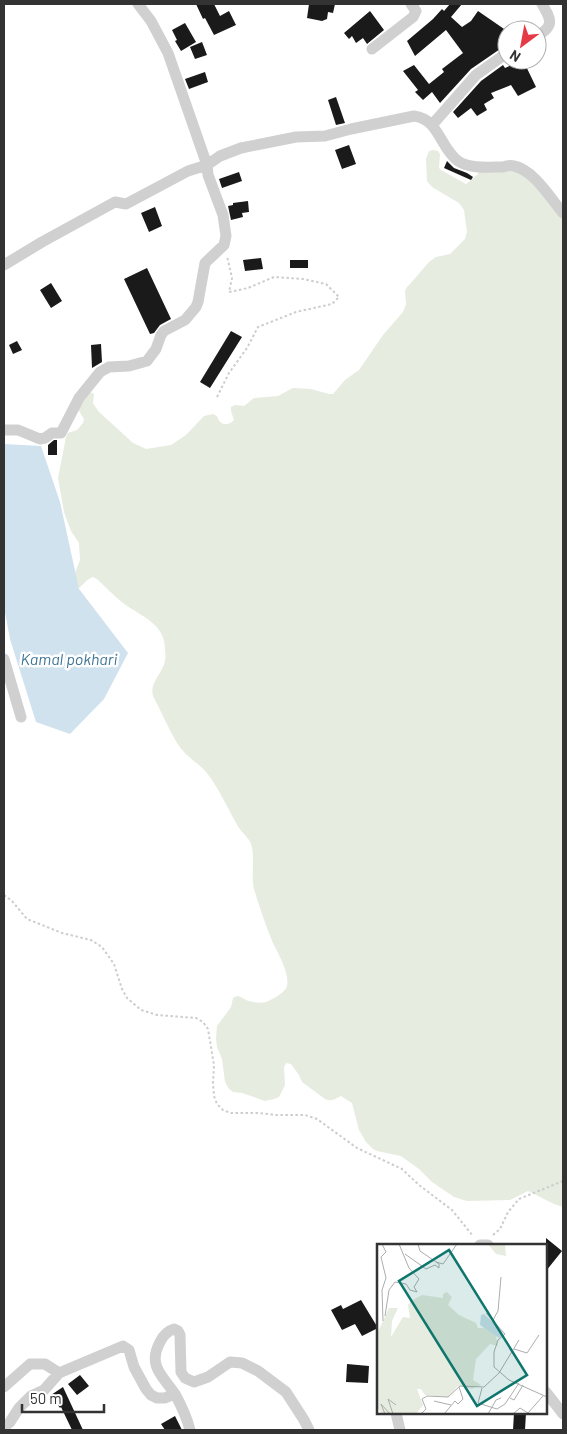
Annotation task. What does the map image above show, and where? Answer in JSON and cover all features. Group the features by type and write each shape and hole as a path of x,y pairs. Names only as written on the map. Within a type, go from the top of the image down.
{"street":[{"path":"4,430 18,430 40,439 52,433 61,433 80,398 100,372 109,366 129,366 147,361 156,349 161,335 185,320 196,306 205,264 224,245 226,236 223,215 168,53 151,22 138,4"},
{"path":"372,49 413,17 416,11 411,4"},
{"path":"542,4 550,19 547,29"},
{"path":"432,124 476,75 497,60"},
{"path":"4,265 115,202 126,204 188,171 206,165 220,156 241,148 296,137 324,136 404,117 422,117 426,119 432,124 458,161 484,167 514,166 526,171 536,179 563,213"},
{"path":"4,658 21,717"},
{"path":"190,1430 174,1394 160,1376 156,1367 158,1347 163,1336 174,1329 180,1335 181,1372 185,1378 194,1382 208,1377 230,1362 242,1363 258,1371 286,1392 309,1430"},
{"path":"4,1427 31,1396 44,1390 59,1373 123,1346 129,1350 134,1367 151,1396 165,1398 174,1394"},
{"path":"4,1387 30,1364 45,1364 59,1373"},
{"path":"547,1393 563,1414"},
{"path":"396,1414 400,1430"}],"path":[{"path":"218,397 229,374 247,348 258,327 296,312 332,304 339,297 326,284 303,279 274,277 248,288 229,292 232,278 227,256"},
{"path":"4,895 12,901 27,919 62,933 90,940 102,947 114,964 127,998 141,1010 157,1015 196,1018 203,1022 208,1029 214,1065 214,1096 223,1110 231,1113 305,1115 317,1119 356,1148 402,1169 419,1185 452,1210 482,1244"},
{"path":"484,1244 500,1229 508,1212 519,1199 563,1181"}],"shaded area":[{"path":"429,151 438,151 440,154 439,168 466,184 478,174 478,167 523,172 563,215 563,1207 528,1191 510,1200 467,1201 454,1197 432,1182 419,1169 401,1156 373,1149 359,1130 352,1103 341,1096 331,1100 325,1099 302,1082 291,1064 286,1063 284,1067 285,1085 279,1097 265,1101 233,1092 229,1089 225,1082 222,1059 217,1047 217,1026 231,1007 233,998 237,996 253,1002 266,1002 284,991 287,986 285,970 268,930 254,889 253,851 249,840 239,828 211,779 177,743 153,696 153,686 162,670 165,659 164,640 161,633 156,626 123,603 97,579 91,578 76,590 72,581 80,560 79,543 71,531 64,512 58,478 66,437 68,433 77,430 83,423 84,419 79,411 79,407 90,392 94,394 93,403 98,411 133,443 146,449 171,445 186,435 204,416 213,414 222,423 229,424 234,420 231,407 235,405 244,406 254,398 278,396 293,388 311,389 333,394 345,380 359,370 383,335 403,312 406,304 405,291 407,287 429,262 436,257 450,254 465,239 467,232 464,210 459,203 432,187 427,181 426,159"}],"water":[{"name":"Kamal pokhari","path":"4,444 41,446 60,502 79,589 128,653 104,699 70,734 36,722 10,639 4,607"}],"building":[{"path":"196,4 214,4 220,16 229,11 236,25 214,35"},
{"path":"309,4 335,4 333,13 328,12 327,19 322,21 307,18"},
{"path":"450,4 462,4 451,17 462,27 471,21 478,11 497,24 497,51 471,69 440,103 432,92 423,100 415,92 418,90 403,71 414,65 429,84 444,72 442,69 463,53 446,30 415,56 407,41 442,9 444,11"},
{"path":"370,11 384,30 367,44 363,38 356,43 352,36 349,39 344,33"},
{"path":"185,23 196,42 181,51 175,41 177,40 172,30"},
{"path":"202,42 207,55 195,59 190,47"},
{"path":"497,69 528,70 536,87 518,96 511,85 491,93 494,98 484,104 487,110 477,116 471,108 458,118 453,112 481,81"},
{"path":"205,72 208,82 189,89 185,79"},
{"path":"336,97 345,123 336,125 328,100"},
{"path":"349,145 356,164 342,169 335,150"},
{"path":"447,161 454,168 473,177 471,180 444,168"},
{"path":"239,172 242,181 222,188 219,179"},
{"path":"248,201 249,212 242,213 243,217 231,220 228,206 233,205 233,203"},
{"path":"155,207 162,226 149,232 141,213"},
{"path":"261,258 263,269 245,271 243,260"},
{"path":"290,260 308,260 308,268 290,268"},
{"path":"147,268 171,319 160,325 154,333 150,334 124,279"},
{"path":"51,283 62,301 51,308 40,290"},
{"path":"231,331 242,337 210,388 200,382"},
{"path":"17,341 22,350 13,354 9,345"},
{"path":"101,344 102,362 92,368 91,345"},
{"path":"57,440 57,455 48,455 48,445"},
{"path":"546,1238 562,1251 547,1270 547,1244"},
{"path":"361,1300 377,1328 362,1336 355,1324 342,1330 331,1310 341,1305 343,1309"},
{"path":"347,1364 369,1366 368,1383 346,1382"},
{"path":"80,1375 89,1386 77,1395 68,1384"},
{"path":"63,1387 83,1430 72,1430 61,1407 51,1395"},
{"path":"514,1414 526,1414 525,1430 513,1430"},
{"path":"175,1416 182,1430 165,1430 161,1424"}]}
